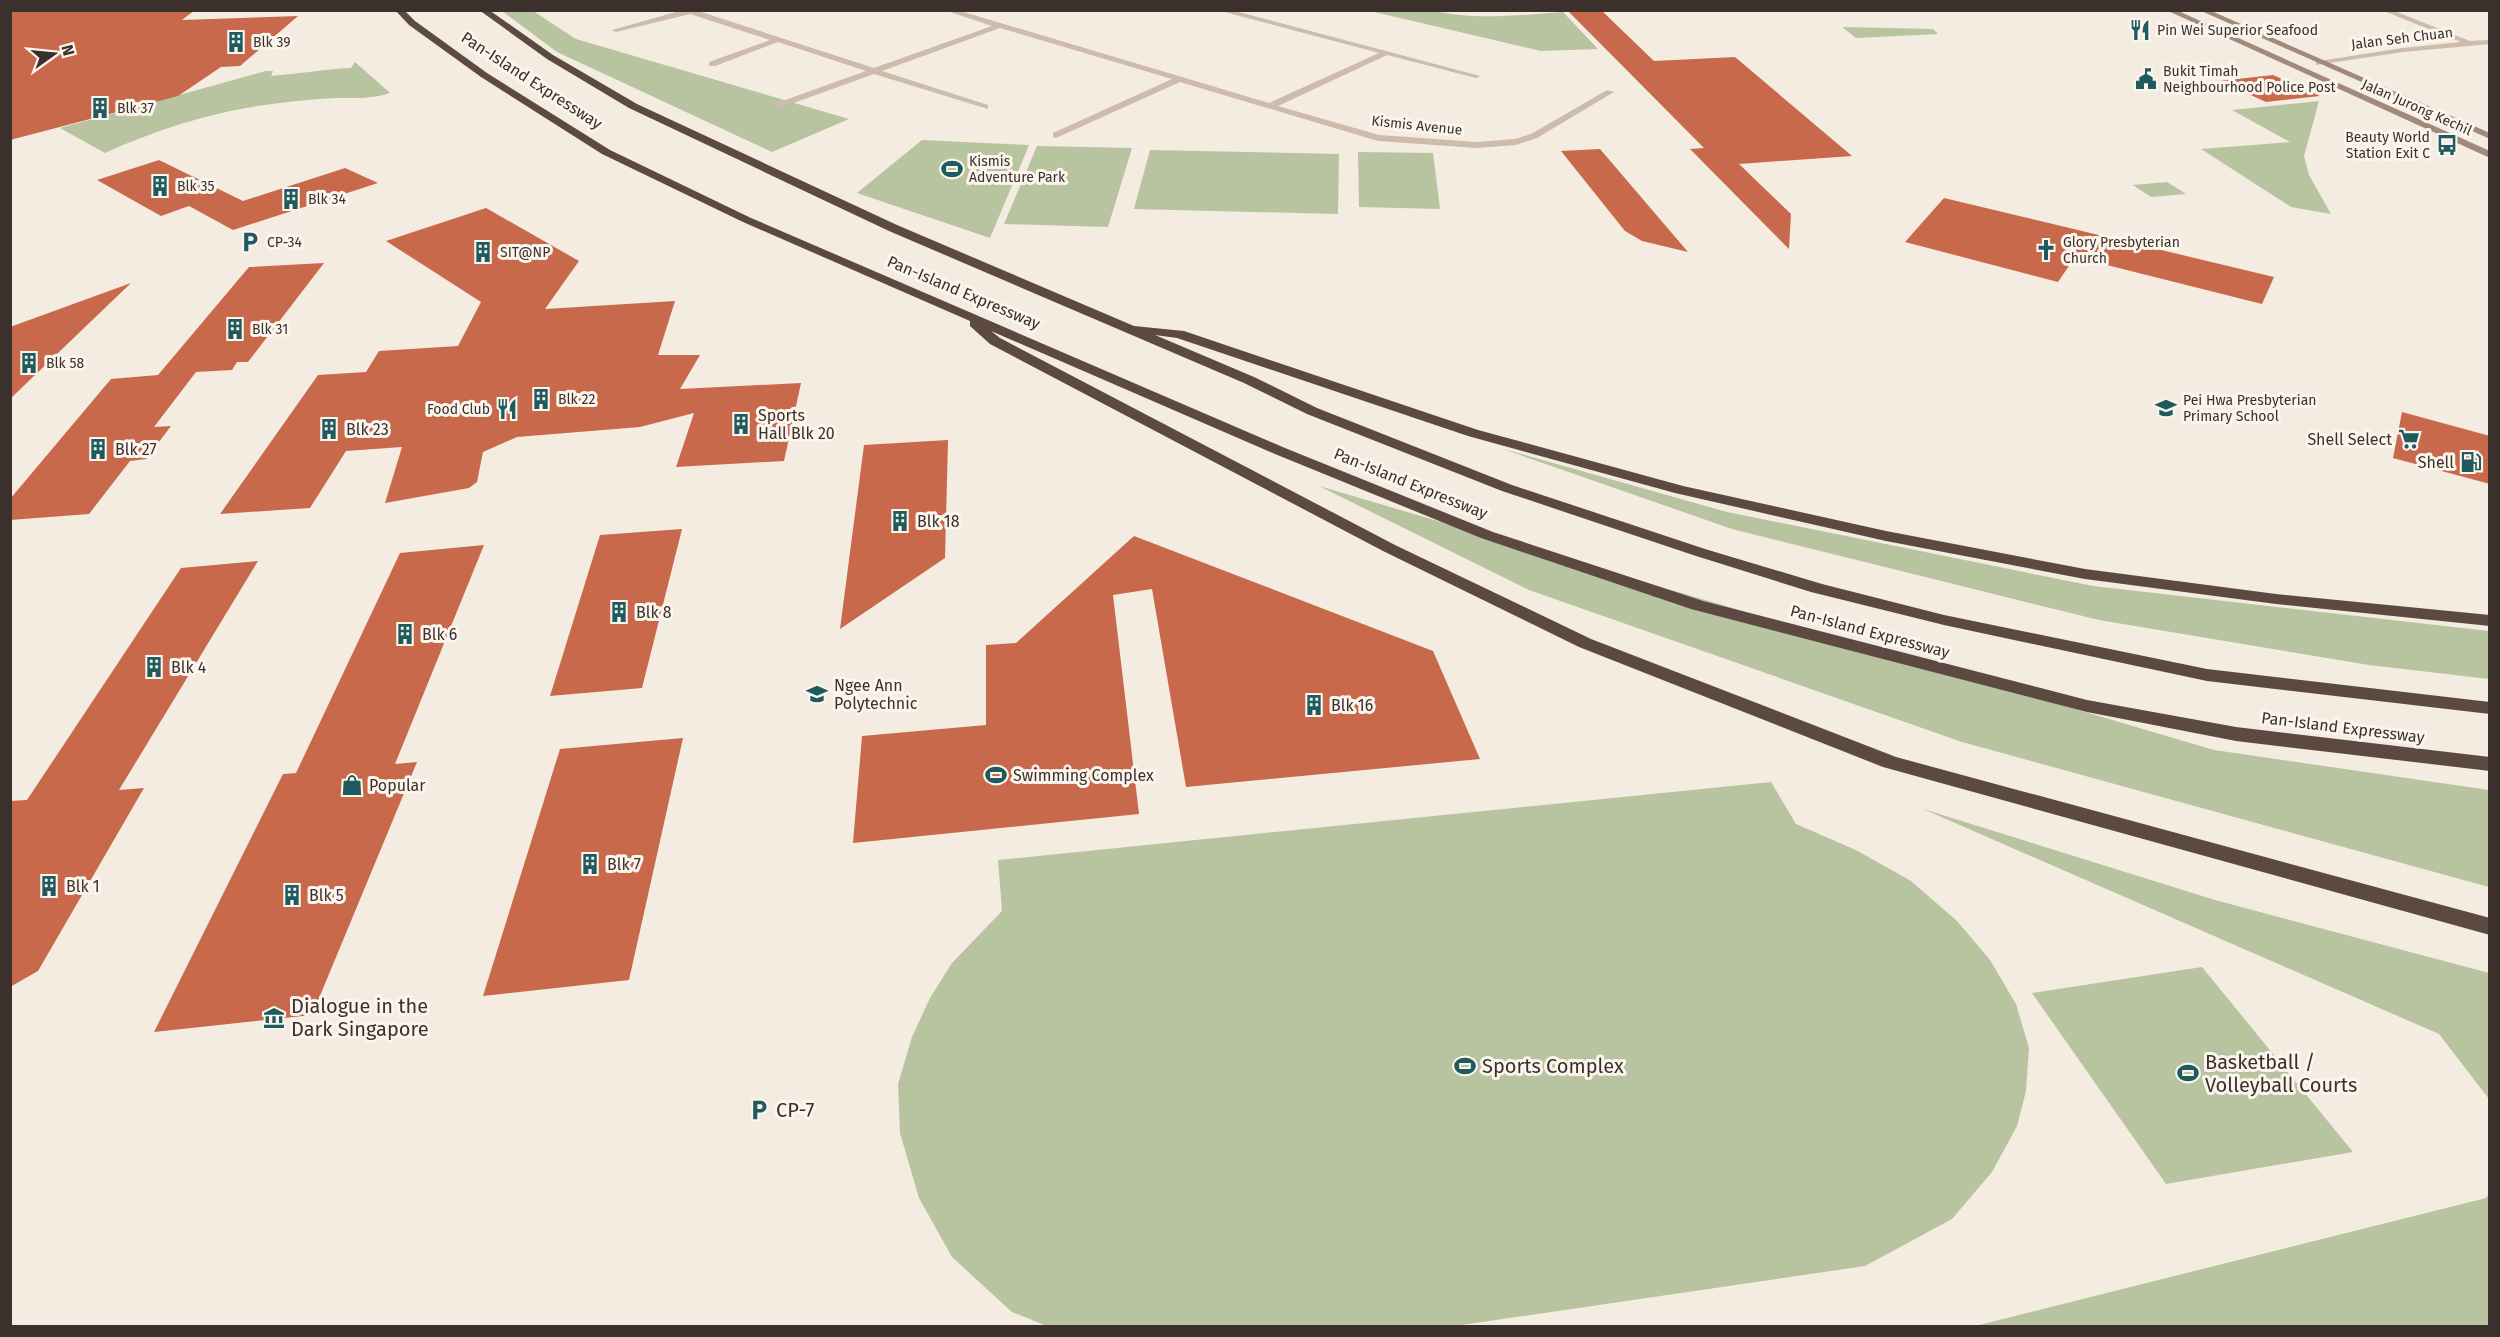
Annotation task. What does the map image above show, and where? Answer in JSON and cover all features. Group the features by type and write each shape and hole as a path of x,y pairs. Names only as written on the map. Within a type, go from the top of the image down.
{"highway":[{"name":"Pan-Island Expressway","path":"399,10 412,23 484,75 606,152 747,220 1270,446 1487,535 1697,605 2087,706 2236,735 2490,764"},
{"name":"Pan-Island Expressway","path":"483,10 550,57 633,106 893,228 1249,380 1312,411 1506,488 1817,588 1944,620 2207,675 2482,707"},
{"path":"968,314 981,330 995,341 1146,422 1389,548 1596,647 1890,762 2490,927"},
{"path":"1126,329 1164,330 1179,334 1473,433 1668,487 1886,536 2085,574 2276,599 2490,621"}],"main road":[{"name":"Jalan Jurong Kechil","path":"2169,10 2490,155"},
{"name":"Jalan Jurong Kechil","path":"2202,10 2490,136"}],"street":[{"name":"Kismis Avenue","path":"946,10 1378,138 1499,145 1516,142 1534,136 1610,92"},
{"path":"1220,10 1476,76"},
{"path":"2384,10 2470,44"},
{"path":"616,30 687,11 986,107"},
{"path":"777,106 999,26"},
{"path":"712,64 777,40"},
{"name":"Jalan Seh Chuan","path":"2319,63 2403,50 2490,42"},
{"path":"1270,106 1386,53"},
{"path":"1056,135 1180,80"}],"green space":[{"path":"1431,10 1480,16 1563,12 1598,49 1541,51 1370,11"},
{"path":"502,11 533,11 576,39 849,119 772,152 557,52"},
{"path":"1842,27 1933,29 1938,34 1856,38"},
{"path":"355,62 390,93 370,97 288,102 229,111 145,136 105,153 60,128 266,71 273,71 271,76 351,68"},
{"path":"2319,101 2304,156 2309,175 2331,214 2291,207 2201,149 2290,142 2232,110"},
{"name":"Kismis Adventure Park","path":"922,140 1029,145 990,238 857,193"},
{"path":"1037,146 1132,148 1108,227 1004,224"},
{"path":"1150,150 1339,154 1338,214 1134,209"},
{"path":"1358,152 1433,153 1440,209 1359,207"},
{"path":"2167,182 2186,194 2151,197 2133,185"},
{"path":"1500,448 1727,512 2093,586 2489,631 2489,679 2369,665 2099,620 1732,529"},
{"path":"1319,486 2214,750 2489,790 2489,887 1962,742 1529,590"},
{"name":"Sports Complex","path":"1771,782 1796,824 1856,850 1911,881 1957,921 1990,960 2016,1004 2029,1048 2026,1091 2017,1126 1992,1172 1952,1219 1865,1266 1455,1326 1047,1326 1012,1312 952,1257 919,1198 900,1133 898,1084 912,1037 930,998 952,963 1002,911 998,860"},
{"path":"1923,809 2215,900 2489,973 2489,1099 2439,1034"},
{"name":"Basketball / Volleyball Courts","path":"2202,967 2353,1152 2166,1184 2032,993"},
{"path":"2489,1194 2489,1326 1975,1326 2486,1198"}],"building":[{"path":"10,10 195,10 182,20 298,16 240,66 221,67 178,96 10,140"},
{"path":"1567,10 1601,10 1654,61 1735,57 1852,156 1739,164 1791,214 1789,249 1690,149 1704,148"},
{"path":"2273,75 2320,96 2266,102 2220,81"},
{"path":"1600,149 1688,252 1642,241 1625,231 1561,151"},
{"path":"159,160 243,201 345,168 378,183 233,230 189,206 161,216 97,180"},
{"name":"Glory Presbyterian Church","path":"1944,198 2274,277 2262,304 2075,257 2058,282 1905,242"},
{"path":"486,208 579,261 545,309 675,301 658,355 700,355 680,389 801,383 784,461 676,467 694,413 640,427 517,437 483,452 477,482 469,488 385,503 402,447 346,451 310,508 220,514 318,375 366,372 379,351 458,346 481,302 386,241"},
{"name":"Blk 27","path":"324,263 248,362 237,362 232,370 196,372 154,427 171,426 146,459 130,461 89,514 10,520 10,499 111,379 158,375 249,267"},
{"name":"Blk 58","path":"131,283 10,399 10,327"},
{"path":"2402,412 2490,436 2490,484 2393,458"},
{"name":"Blk 18","path":"948,440 945,558 840,629 864,445"},
{"name":"Blk 8","path":"682,529 642,688 550,696 600,535"},
{"path":"1134,536 1433,651 1480,759 1186,787 1152,589 1113,595 1139,814 853,843 862,736 986,725 986,645 1016,643"},
{"name":"Blk 5","path":"484,545 395,764 417,762 312,1015 154,1032 283,774 296,773 400,553"},
{"path":"258,561 119,790 144,788 38,971 10,987 10,801 27,800 181,568"},
{"name":"Blk 7","path":"683,738 629,980 483,996 560,749"}],"place":[{"name":"Pin Wei Superior Seafood","path":"2140,30"},
{"name":"Blk 39","path":"236,42"},
{"name":"Bukit Timah Neighbourhood Police Post","path":"2146,79"},
{"name":"Blk 37","path":"100,108"},
{"name":"Beauty World Station Exit C","path":"2447,145"},
{"name":"Kismis Adventure Park","path":"952,169"},
{"name":"Blk 35","path":"160,186"},
{"name":"Blk 34","path":"291,199"},
{"name":"CP-34","path":"250,242"},
{"name":"Glory Presbyterian Church","path":"2046,250"},
{"name":"SIT@NP","path":"483,252"},
{"name":"Blk 31","path":"235,329"},
{"name":"Blk 58","path":"29,363"},
{"name":"Blk 22","path":"541,399"},
{"name":"Pei Hwa Presbyterian Primary School","path":"2166,408"},
{"name":"Food Club","path":"507,409"},
{"name":"Sports Hall Blk 20","path":"741,424"},
{"name":"Blk 23","path":"329,429"},
{"name":"Shell Select","path":"2409,439"},
{"name":"Blk 27","path":"98,449"},
{"name":"Shell","path":"2471,462"},
{"name":"Blk 18","path":"900,521"},
{"name":"Blk 8","path":"619,612"},
{"name":"Blk 6","path":"405,634"},
{"name":"Blk 4","path":"154,667"},
{"name":"Ngee Ann Polytechnic","path":"817,694"},
{"name":"Blk 16","path":"1314,705"},
{"name":"Swimming Complex","path":"996,775"},
{"name":"Popular","path":"352,785"},
{"name":"Blk 7","path":"590,864"},
{"name":"Blk 1","path":"49,886"},
{"name":"Blk 5","path":"292,895"},
{"name":"Dialogue in the Dark Singapore","path":"274,1018"},
{"name":"Sports Complex","path":"1465,1066"},
{"name":"Basketball / Volleyball Courts","path":"2188,1073"},
{"name":"CP-7","path":"759,1110"}]}
